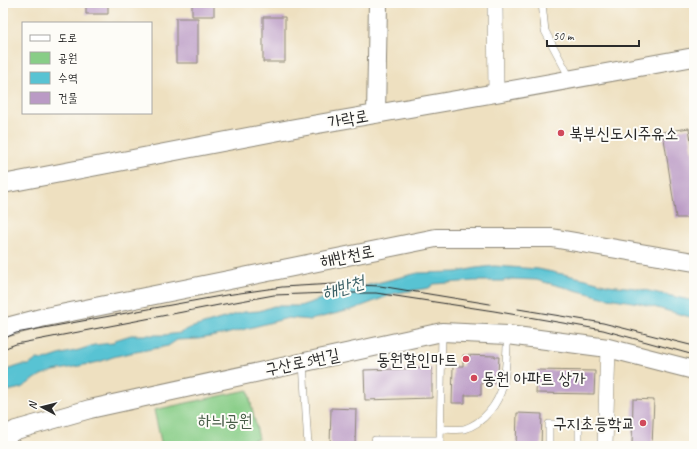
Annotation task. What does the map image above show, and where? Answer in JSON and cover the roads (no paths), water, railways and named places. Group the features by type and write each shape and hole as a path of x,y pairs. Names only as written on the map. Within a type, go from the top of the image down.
{"street":[{"path":"376,114 378,3"},
{"path":"495,3 496,93"},
{"name":"가락로","path":"3,184 288,129 694,57"},
{"name":"해반천로","path":"3,328 41,318 436,238 552,238 694,262"},
{"name":"구산로5번길","path":"3,437 16,430 90,409 442,332 508,335 608,348 694,370"},
{"path":"605,446 608,348"}],"lane":[{"path":"542,3 545,31 571,80"},
{"path":"374,446 375,440 413,443 440,443 442,332"},
{"path":"440,429 462,429 474,426 486,416 496,404 503,385 508,335"},
{"path":"303,362 308,446"},
{"path":"548,446 549,424 579,424 578,446"}],"water":[{"name":"해반천","path":"494,266 538,269 608,285 635,288 694,301 694,318 639,303 602,297 536,280 512,279 503,281 474,281 434,284 429,288 396,293 354,309 310,320 288,318 226,334 198,339 177,340 168,346 125,354 99,362 54,371 41,375 21,388 3,392 3,371 22,365 29,365 37,359 44,360 94,345 113,343 115,340 131,335 165,335 180,333 190,328 244,312 259,311 274,306 300,306 348,290 418,273 457,272"}],"tram line":[{"path":"3,339 16,333 226,295 282,287 334,284 380,286 490,304"},
{"path":"3,349 16,344 274,295 376,293 494,311 603,330 694,355"},
{"path":"518,309 603,323 694,346"}],"place":[{"name":"북부신도시주유소","path":"561,133"},
{"name":"동원할인마트","path":"466,359"},
{"name":"동원 아파트 상가","path":"474,378"},
{"name":"구지초등학교","path":"643,423"}],"park label":[{"name":"하늬공원","path":"225,420"}]}
